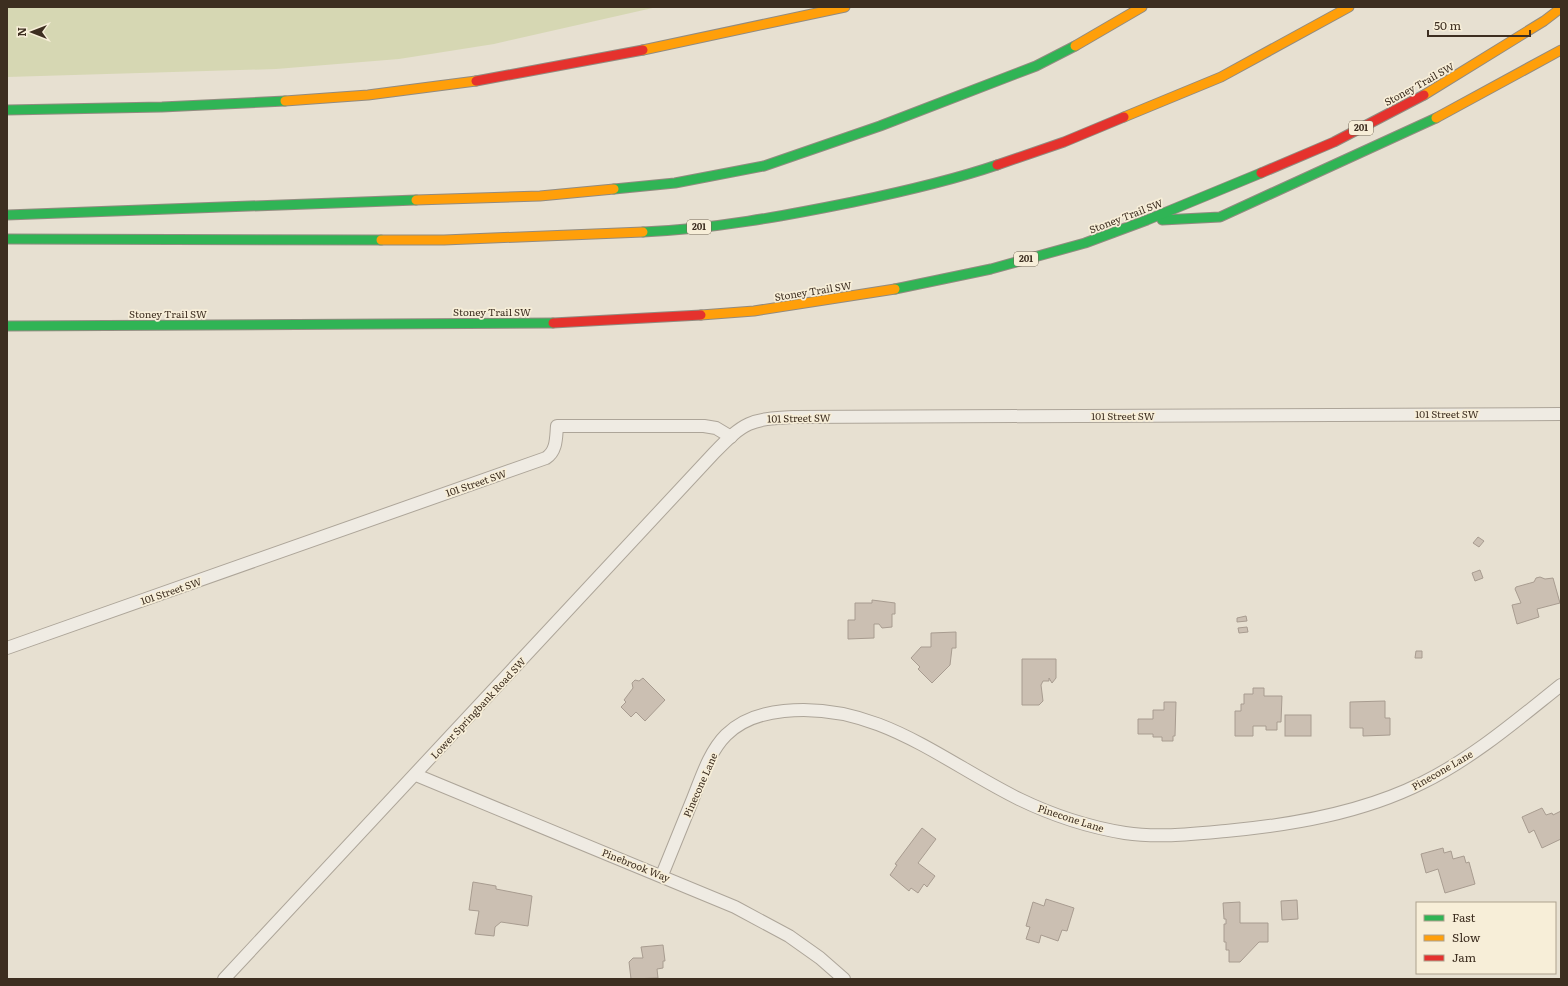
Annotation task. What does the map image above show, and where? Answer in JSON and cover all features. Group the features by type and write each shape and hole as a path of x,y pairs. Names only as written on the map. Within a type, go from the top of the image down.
{"highway":[{"path":"7,110 231,104 353,96 483,80 845,7"},
{"path":"7,215 540,196 675,183 764,166 880,126 1036,66 1098,34 1142,7"},
{"name":"201","path":"7,239 452,240 684,230 798,213 899,192 982,170 1064,142 1221,77 1317,26 1349,7"},
{"name":"Stoney Trail SW","path":"7,326 573,323 754,311 902,288 991,269 1085,243 1147,220 1334,142 1437,88 1544,21 1561,8"},
{"path":"651,47 778,11"},
{"path":"1147,220 1220,217 1425,124 1561,50"}],"street":[{"name":"101 Street SW","path":"7,648 546,458 553,452 557,426 704,426 716,428 731,436 745,424 773,418 1561,414"},
{"name":"Lower Springbank Road SW","path":"224,979 731,436"},
{"name":"Pinecone Lane","path":"662,875 699,784 717,747 725,736 735,727 765,714 780,711 831,711 870,720 898,732 1018,798 1052,813 1111,831 1144,835 1162,835 1255,828 1292,823 1349,809 1402,792 1436,775 1492,739 1561,686"},
{"name":"Pinebrook Way","path":"416,775 662,875 754,916 805,947 844,979"}],"green space":[{"path":"7,7 657,7 494,44 399,59 276,69 7,77"}],"building":[{"path":"1478,537 1484,541 1479,547 1473,543"},
{"path":"1480,570 1483,578 1475,581 1472,573"},
{"path":"1540,577 1545,579 1553,578 1560,603 1537,609 1539,617 1517,624 1512,605 1521,603 1515,589 1516,587 1534,582 1536,578"},
{"path":"872,600 895,603 895,614 892,614 892,627 882,628 879,624 874,624 874,638 848,639 848,620 855,620 855,603 872,603"},
{"path":"1246,616 1247,621 1237,622 1237,618"},
{"path":"1247,627 1248,632 1239,633 1238,628"},
{"path":"956,632 956,648 952,648 950,665 932,683 918,669 920,667 911,658 921,647 931,647 931,633"},
{"path":"1416,651 1422,651 1422,658 1415,658"},
{"path":"1022,659 1056,659 1056,678 1052,683 1049,678 1049,681 1043,681 1041,685 1043,701 1039,705 1022,705"},
{"path":"643,678 665,700 645,721 636,712 631,717 621,707 626,702 624,700 633,688 632,683 635,680 639,681"},
{"path":"1253,688 1264,688 1264,696 1282,696 1281,722 1277,722 1277,730 1266,730 1266,726 1253,726 1253,736 1235,736 1235,711 1241,711 1241,704 1244,704 1244,694 1253,694"},
{"path":"1385,701 1385,718 1390,718 1390,735 1363,736 1363,728 1350,728 1350,702"},
{"path":"1164,702 1176,702 1175,736 1173,736 1173,741 1162,741 1162,737 1153,737 1153,734 1138,734 1138,719 1153,719 1153,710 1164,710"},
{"path":"1285,715 1311,715 1311,736 1285,736"},
{"path":"1542,808 1546,815 1552,813 1553,815 1561,811 1561,839 1542,848 1534,830 1529,833 1522,817"},
{"path":"922,828 936,839 918,863 935,876 927,887 924,884 918,893 911,888 909,891 890,875 897,865 895,864"},
{"path":"1443,848 1444,853 1451,851 1453,859 1464,856 1466,863 1469,862 1475,884 1445,893 1438,869 1426,873 1421,854"},
{"path":"473,882 496,886 496,889 532,896 528,926 501,922 495,927 494,936 475,934 479,911 469,910"},
{"path":"1046,899 1074,908 1067,931 1062,930 1058,941 1041,935 1039,943 1026,939 1030,927 1026,926 1033,902 1044,906"},
{"path":"1297,900 1298,919 1282,920 1281,901"},
{"path":"1240,902 1240,923 1268,923 1268,942 1259,942 1240,962 1229,962 1229,950 1226,950 1226,942 1224,942 1224,924 1226,924 1226,919 1224,919 1223,903"},
{"path":"663,945 665,961 663,961 663,968 657,969 658,978 631,979 629,962 633,958 643,958 641,947"}],"traffic: fast":[{"path":"614,189 675,183 764,166 880,126 1036,66 1075,46"},
{"path":"7,110 162,107 285,101"},
{"path":"1162,220 1220,217 1436,118"},
{"path":"643,232 722,225 801,212 907,190 997,165"},
{"path":"895,289 991,269 1085,243 1147,220 1261,173"},
{"path":"7,215 416,200"},
{"path":"7,239 381,240"},
{"path":"7,326 553,323"}],"traffic: slow":[{"path":"643,50 845,7"},
{"path":"1075,46 1142,7"},
{"path":"1124,117 1221,77 1349,7"},
{"path":"1424,95 1544,21 1561,8"},
{"path":"1436,118 1561,50"},
{"path":"285,101 368,95 476,81"},
{"path":"416,200 540,196 614,189"},
{"path":"381,240 444,240 643,232"},
{"path":"701,315 754,311 895,289"}],"traffic: jam":[{"path":"476,81 643,50"},
{"path":"1261,173 1334,142 1424,95"},
{"path":"997,165 1064,142 1124,117"},
{"path":"553,323 701,315"}]}
